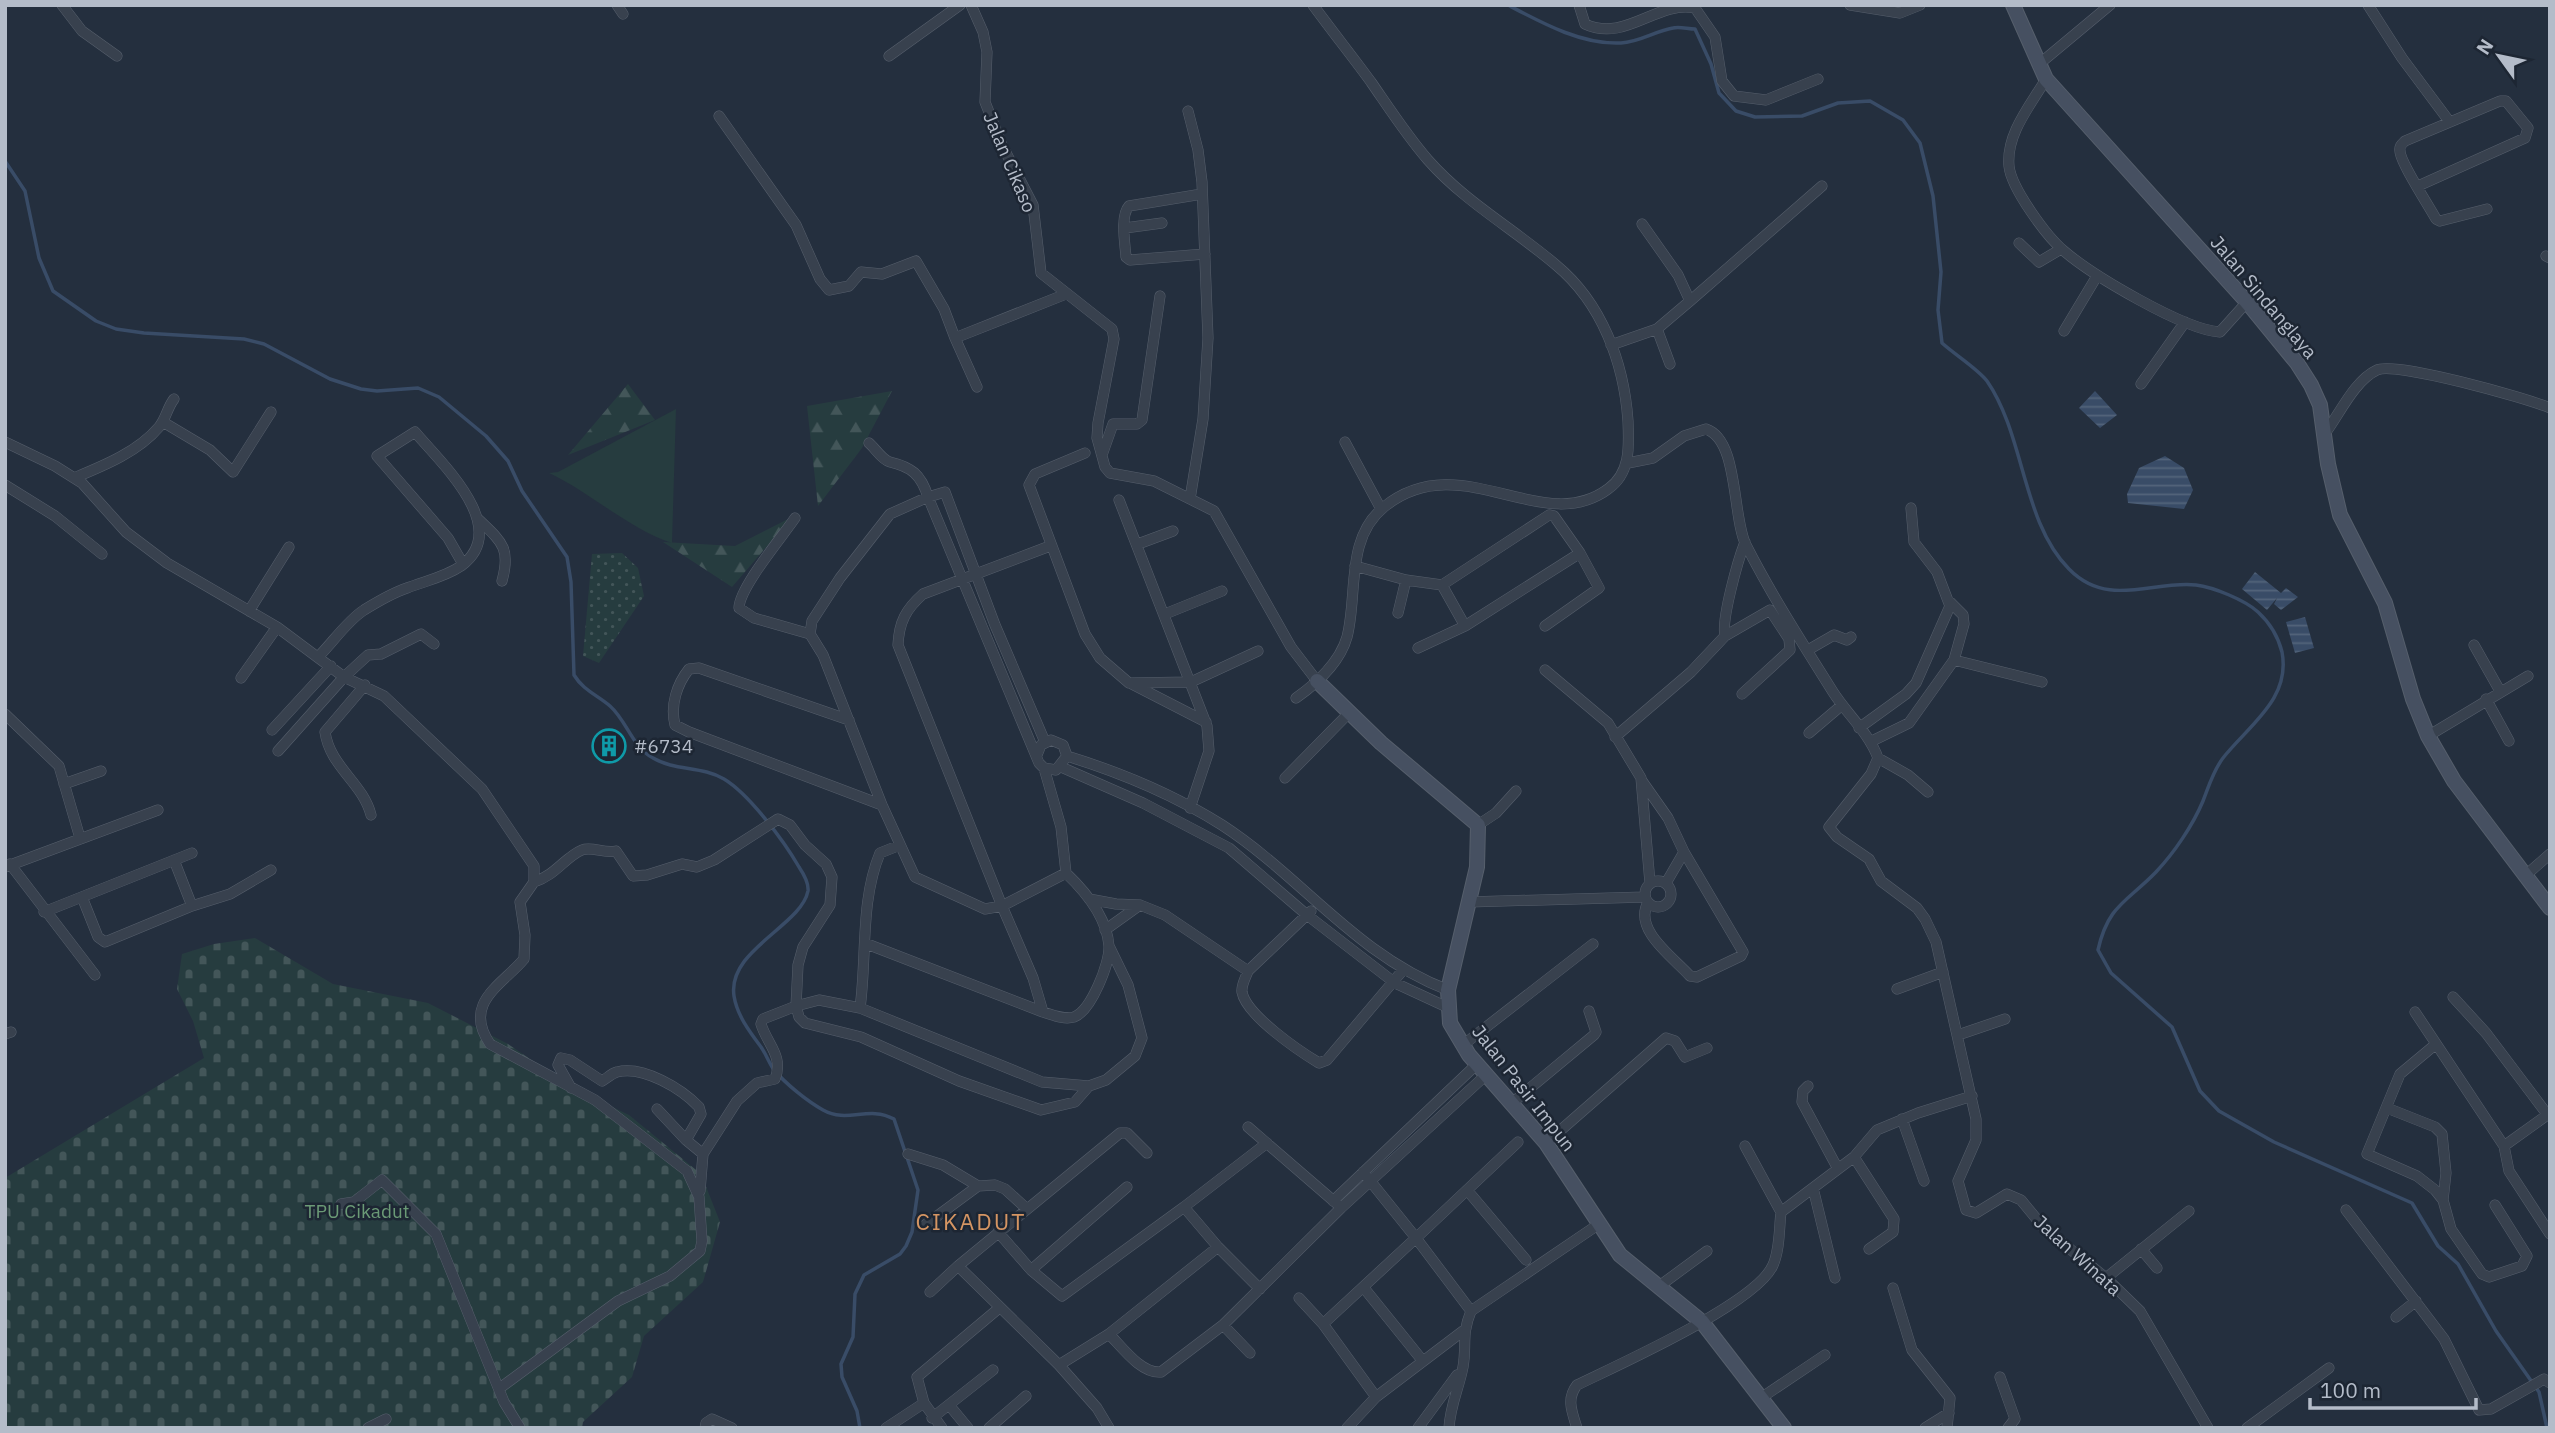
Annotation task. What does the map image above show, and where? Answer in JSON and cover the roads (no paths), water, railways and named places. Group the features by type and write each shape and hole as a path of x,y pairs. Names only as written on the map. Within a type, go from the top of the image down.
{"street":[{"path":"62,5 82,31 117,56"},
{"path":"889,56 960,5"},
{"name":"Jalan Cikaso","path":"971,5 983,32 987,52 985,102 1002,145 1033,205 1038,264 1050,283 1110,326 1114,333 1098,423 1101,459"},
{"path":"1296,698 1317,681 1337,657 1347,638 1355,566 1361,543 1381,509 1411,490 1436,484 1478,487 1555,504 1576,504 1609,489 1628,463 1626,403 1611,345 1594,307 1558,266 1469,200 1428,160 1313,5"},
{"path":"1579,5 1585,24 1604,30 1623,27 1678,6 1695,8 1714,37 1722,81 1734,96 1766,100 1818,79"},
{"path":"1850,5 1900,13 1920,5"},
{"name":"Jalan Sindanglaya","path":"2013,5 2046,79 2247,302 2297,363 2311,385 2320,405 2326,432 2328,464 2340,515 2385,603 2413,699 2428,736 2454,781 2550,908"},
{"path":"2038,65 2110,5"},
{"path":"2368,5 2402,58 2449,121"},
{"path":"2046,79 2016,128 2009,164 2013,182 2061,249 2097,276 2185,322 2220,332 2247,302"},
{"path":"2418,186 2525,138 2528,128 2506,101 2449,121 2405,141 2400,146 2399,152 2418,186 2440,221 2487,209"},
{"path":"1188,111 1198,150 1202,194 1207,373 1190,499"},
{"path":"719,116 796,225 825,288 829,290 849,286 861,272 882,274 916,261 944,309 977,387"},
{"path":"1611,345 1657,329 1822,186"},
{"path":"1202,194 1129,206 1125,213 1126,257 1130,260 1205,254"},
{"path":"1125,228 1162,223"},
{"path":"1642,224 1678,275 1690,301"},
{"path":"2018,243 2039,262 2061,249"},
{"path":"2064,331 2097,276"},
{"path":"955,338 1066,294"},
{"path":"1160,296 1142,419 1138,424 1113,424 1101,459 1110,473 1145,477 1214,511 1291,646 1317,681 1349,713 1478,825 1496,813 1517,790"},
{"path":"2141,384 2185,322"},
{"path":"1657,329 1670,364"},
{"path":"2326,432 2363,381 2380,368 2398,368 2491,388 2550,408"},
{"path":"74,478 131,451 163,422 174,399"},
{"path":"163,422 210,450 233,472 271,412"},
{"path":"1628,463 1653,458 1684,436 1706,429 1714,433 1727,455 1745,542 1808,650 1878,758 1908,775 1927,792"},
{"path":"463,565 448,538 377,456 415,432 458,483 478,519 505,546 507,562 502,581"},
{"path":"5,442 74,478 93,493 127,531 150,551 277,628 319,656 344,677 384,696 482,789 534,866 534,882 520,902 525,935 524,959 488,995 481,1017 484,1035 490,1044 595,1100 687,1171 699,1196"},
{"path":"1345,442 1381,509"},
{"path":"500,1388 618,1301 670,1276 699,1251 702,1241 699,1196 703,1154 749,1088 777,1074 775,1049 761,1024 763,1019 818,1000 860,1008 1042,1082 1090,1086 1106,1080 1135,1056 1142,1038 1128,985 1089,899 1066,873 1061,827 1044,768 1026,737 924,483 912,469 885,459 870,443"},
{"path":"1085,453 1035,474 1030,480 1032,498 1085,634 1100,658 1129,683 1206,722"},
{"path":"5,485 55,516 102,554"},
{"path":"1045,742 945,492 890,514 873,533 812,621 810,634 823,655 882,805 912,870 922,882 985,909 1002,906 1066,873"},
{"path":"1119,499 1206,722 1209,751 1190,808"},
{"path":"1870,742 1909,723 1954,660 1964,624 1963,615 1950,601 1937,572 1914,542 1911,508"},
{"path":"1355,566 1406,580 1441,585 1549,515 1554,516 1580,553 1599,588 1545,626"},
{"path":"795,518 746,587 739,599 738,608 754,618 810,634"},
{"path":"319,656 361,612 397,592 463,565 479,542 478,519"},
{"path":"1138,544 1173,531"},
{"path":"479,542 497,539"},
{"path":"1725,636 1724,624 1735,569 1745,542"},
{"path":"1043,1012 1033,978 898,645 899,625 910,606 923,594 1050,546"},
{"path":"249,611 289,547"},
{"path":"1418,648 1465,626 1580,553"},
{"path":"1398,613 1406,580"},
{"path":"1441,585 1465,626"},
{"path":"1165,614 1222,591"},
{"path":"1858,728 1906,694 1916,683 1950,601"},
{"path":"1615,737 1691,672 1725,636 1770,610 1789,639 1788,654 1742,694"},
{"path":"241,678 277,628"},
{"path":"278,751 344,677 369,655 381,654 421,634 434,644"},
{"path":"1808,650 1834,635 1847,640 1851,637"},
{"path":"2474,645 2500,691"},
{"path":"1129,683 1191,682 1258,651"},
{"path":"1954,660 2042,682"},
{"path":"272,730 331,666"},
{"path":"849,720 699,668 689,669 680,680 673,716 675,725 689,733 882,805"},
{"path":"1545,670 1594,709 1615,737 1668,818 1684,852 1743,952 1741,956 1697,977 1690,976 1654,938 1645,924 1643,911 1650,883 1641,778"},
{"path":"2428,736 2528,676"},
{"path":"365,685 327,727 325,736 334,761 366,797 371,816"},
{"path":"2486,699 2509,741"},
{"path":"1809,733 1842,705"},
{"path":"1285,778 1349,713"},
{"path":"5,714 58,766 80,838"},
{"path":"1037,755 1045,742 1051,740 1063,745 1067,756 1190,808 1244,842 1317,905 1403,970 1448,990"},
{"path":"1061,767 1067,756"},
{"path":"1781,1212 1854,1157 1877,1130 1972,1096 1936,942 1917,908 1881,881 1869,859 1837,837 1829,827 1871,774 1878,758"},
{"path":"1044,768 1061,767 1143,803 1218,842 1254,867 1307,915 1395,983 1449,1008"},
{"path":"64,783 101,771"},
{"path":"96,975 8,865 158,810"},
{"path":"534,882 551,876 578,852 587,848 606,854 616,851 633,876 647,875 682,864 697,867 728,853 771,821 784,820 827,864 832,877 830,905 803,947 798,965 796,1006 799,1017 805,1023 861,1037 959,1081 1041,1110 1075,1102 1090,1086"},
{"name":"Jalan Pasir Impun","path":"1478,825 1480,844 1448,990 1450,1023 1481,1070 1546,1143 1620,1255 1702,1322 1784,1428"},
{"path":"860,1008 870,894 877,861 880,853 900,845"},
{"path":"1666,883 1684,852"},
{"path":"44,912 192,853"},
{"path":"2526,875 2550,854"},
{"path":"174,860 192,906"},
{"path":"82,897 99,937 105,942 192,906 230,894 271,870"},
{"path":"1650,883 1666,883"},
{"path":"1468,902 1646,900 1657,907 1667,903 1671,893 1666,883"},
{"path":"1089,899 1140,905 1165,915 1248,971"},
{"path":"1105,930 1140,905"},
{"path":"1317,905 1248,971 1241,989 1246,1005 1259,1019 1319,1063 1327,1060 1395,983 1403,970"},
{"path":"867,944 1062,1018 1076,1016 1085,1008 1102,978 1109,946"},
{"path":"1463,1045 1593,944"},
{"path":"1897,989 1943,972"},
{"path":"2453,997 2486,1033 2548,1114 2504,1146"},
{"path":"1512,1103 1594,1035 1596,1032 1589,1011"},
{"path":"2415,1012 2504,1146 2509,1171 2550,1234"},
{"path":"1958,1035 2005,1019"},
{"path":"1546,1143 1666,1038 1675,1041 1685,1057 1707,1048"},
{"path":"2436,1044 2405,1068 2370,1144 2368,1155 2417,1176 2443,1200"},
{"path":"572,1089 558,1065 561,1058 570,1060 602,1081 617,1072 652,1077 672,1086 699,1107 701,1114 686,1140"},
{"path":"1109,1334 1139,1363 1156,1373 1223,1325 1337,1204 1363,1172 1446,1093 1481,1070"},
{"path":"1337,1204 1372,1182 1455,1103 1481,1070"},
{"path":"1808,1086 1803,1091 1802,1102 1838,1169"},
{"path":"1446,1093 1455,1103"},
{"name":"Jalan Winata","path":"1972,1096 1976,1140 1958,1181 1966,1210 1976,1213 1997,1198 2014,1196 2043,1228 2106,1279 2145,1317 2208,1428"},
{"path":"2386,1108 2435,1127 2442,1134 2446,1173 2443,1200 2451,1229 2482,1274 2495,1278 2522,1266 2527,1256 2495,1205"},
{"path":"657,1109 703,1154"},
{"path":"1902,1119 1924,1181"},
{"path":"1248,1127 1337,1204"},
{"path":"930,1292 1120,1133 1127,1133 1147,1153"},
{"path":"1323,1324 1518,1142"},
{"path":"998,1233 1031,1270 1062,1296 1267,1143"},
{"path":"1577,1428 1570,1404 1572,1392 1577,1385 1702,1322 1760,1284 1773,1266 1781,1212 1745,1146"},
{"path":"908,1154 943,1165 978,1186"},
{"path":"1854,1157 1894,1219 1895,1226 1889,1238 1869,1249"},
{"path":"1363,1172 1471,1311"},
{"path":"341,1204 354,1202 382,1180 436,1234 504,1402 520,1428"},
{"path":"925,1225 978,1186 995,1185 1005,1189 1027,1209"},
{"path":"1031,1270 1127,1188"},
{"path":"1813,1188 1835,1278"},
{"path":"1467,1190 1526,1260"},
{"path":"1184,1207 1259,1289"},
{"path":"2346,1210 2444,1339 2479,1410 2491,1409 2547,1379 2550,1383"},
{"path":"2106,1279 2189,1212"},
{"path":"1449,1428 1450,1408 1463,1366 1463,1331 1471,1311 1599,1224"},
{"path":"1059,1365 1109,1334 1218,1247"},
{"path":"2141,1249 2157,1268"},
{"path":"1658,1287 1707,1251"},
{"path":"958,1266 1059,1365 1097,1408 1109,1428"},
{"path":"1364,1288 1422,1360"},
{"path":"1893,1288 1912,1350 1950,1398 1947,1428"},
{"path":"1299,1298 1323,1324 1376,1397"},
{"path":"2396,1317 2416,1301"},
{"path":"942,1428 932,1418 924,1403 917,1383 921,1371 999,1309"},
{"path":"1223,1325 1250,1353"},
{"path":"1347,1428 1376,1397 1463,1331"},
{"path":"1761,1398 1825,1355"},
{"path":"1418,1428 1463,1366"},
{"path":"2247,1428 2329,1368"},
{"path":"932,1418 993,1370"},
{"path":"2000,1377 2015,1419 2008,1428"},
{"path":"989,1428 1026,1396"},
{"path":"887,1428 924,1403"},
{"path":"949,1405 968,1428"},
{"path":"1925,1428 1949,1413"},
{"path":"368,1428 386,1419"},
{"path":"705,1428 706,1423 712,1419 732,1428"}],"water":[{"path":"2095,391 2117,415 2100,428 2079,408"},
{"path":"2165,456 2184,468 2193,490 2184,509 2128,503 2127,494 2139,468"},
{"path":"2255,572 2281,593 2286,588 2298,597 2281,610 2274,604 2277,598 2267,610 2242,589"},
{"path":"2305,617 2314,648 2295,653 2286,622"}],"waterway":[{"path":"1508,5 1563,32 1606,43 1641,39 1675,27 1695,29 1711,64 1719,93 1736,111 1755,117 1802,116 1838,103 1870,101 1903,120 1920,143 1933,196 1941,272 1938,310 1942,343 1983,376 2000,403 2032,503 2054,550 2069,569 2084,581 2099,588 2131,590 2196,585 2228,595 2252,607 2263,617 2273,630 2282,652 2280,684 2266,710 2220,763 2199,810 2176,848 2156,872 2113,913 2098,950 2111,973 2172,1027 2200,1091 2219,1111 2274,1142 2412,1203 2438,1246 2458,1264 2496,1331 2539,1392 2547,1428"},
{"path":"5,161 25,191 39,258 53,291 96,321 116,329 144,333 244,339 264,344 330,379 361,389 377,391 418,388 439,397 486,436 508,461 522,491 567,557 571,582 574,675 616,712 646,753 661,762 707,772 724,779 744,795 784,844 804,875 808,891 803,904 752,952 742,965 735,980 734,996 738,1010 774,1070 810,1102 832,1114 875,1114 894,1119 918,1190 912,1232 906,1246 900,1254 864,1275 855,1294 853,1337 841,1364 842,1377 857,1411 860,1428"}],"place":[{"name":"#6734","path":"609,746"}],"district":[{"name":"CIKADUT","path":"971,1221"}],"park label":[{"name":"TPU Cikadut","path":"357,1211"}]}
